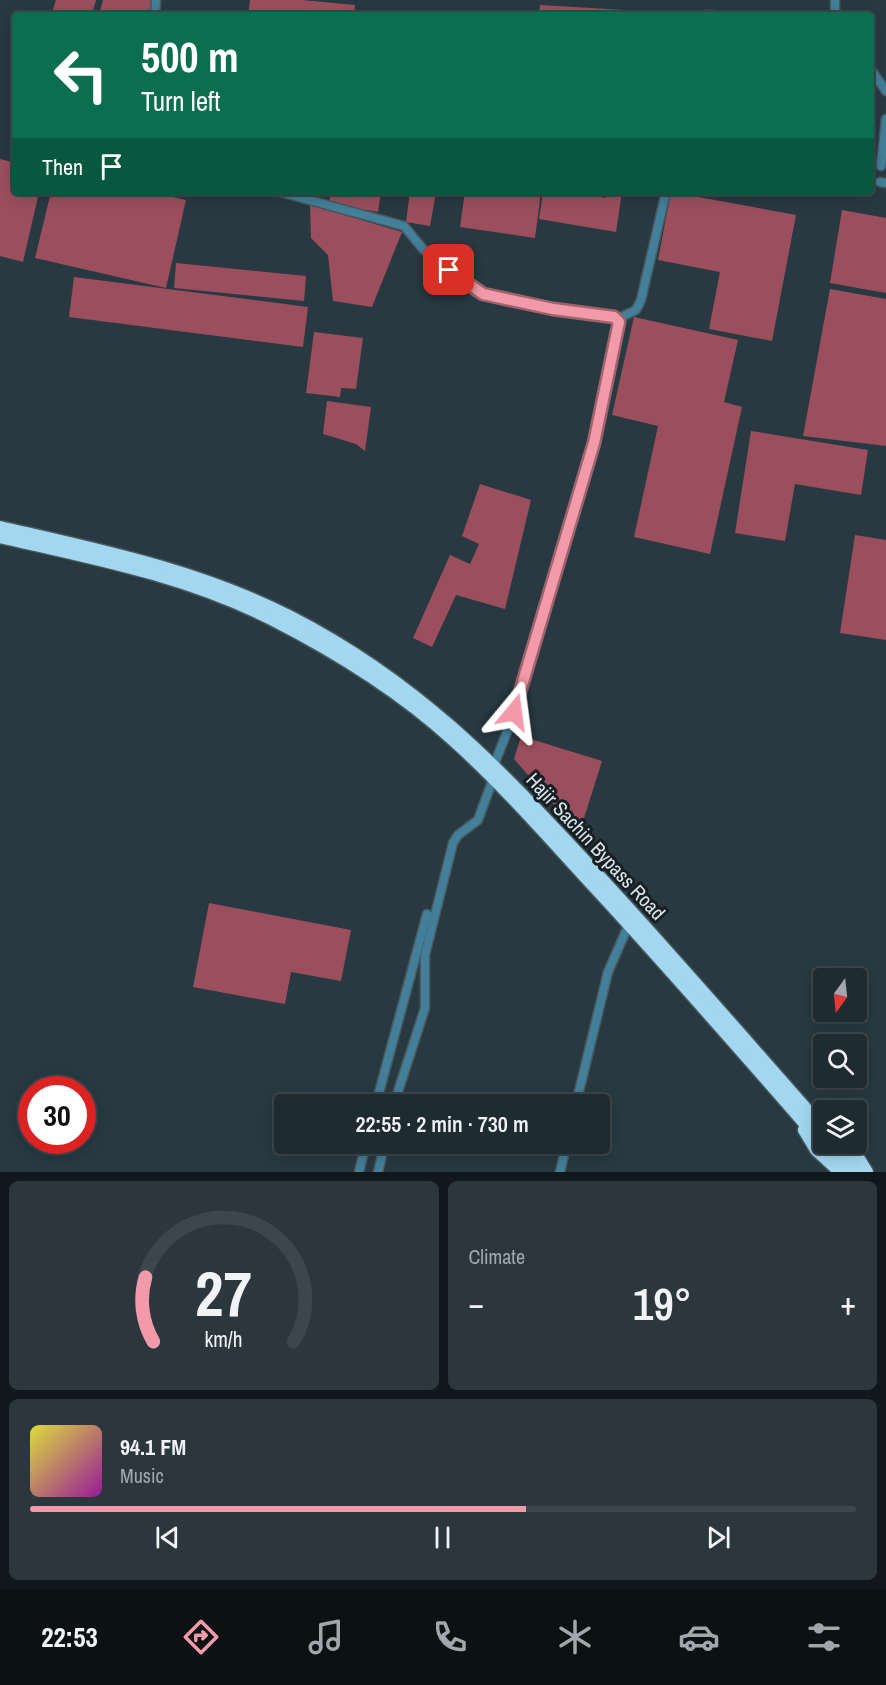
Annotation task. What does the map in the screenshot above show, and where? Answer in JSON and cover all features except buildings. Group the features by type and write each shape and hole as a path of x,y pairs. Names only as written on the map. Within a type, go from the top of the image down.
{"highway":[{"name":"Hajir Sachin Bypass Road","path":"0,527 158,564 241,594 290,617 387,675 432,708 494,765 616,895 813,1117"},
{"path":"0,537 155,574 209,592 269,618 330,651 398,695 452,739 493,779 629,924 847,1172"},
{"path":"807,1110 813,1114"},
{"path":"794,1111 816,1150 840,1172"},
{"path":"844,1154 858,1172"},
{"path":"856,1154 867,1172"}],"street":[{"path":"874,73 886,91"},
{"path":"881,166 886,119"},
{"path":"291,195 404,226 423,249 476,292 553,309 618,319 636,310 641,300 665,195"},
{"path":"494,765 514,712 594,443 609,380 619,327 618,319"},
{"path":"397,1094 425,1008 424,955 453,843 458,835 478,820 493,779"},
{"path":"379,1094 427,914"},
{"path":"578,1094 608,972 629,924"},
{"path":"359,1172 363,1154"},
{"path":"378,1172 382,1154"},
{"path":"560,1172 564,1154"}],"shaded area":[{"path":"56,0 96,0 93,12 52,12"},
{"path":"103,0 152,0 151,12 100,12"},
{"path":"250,0 302,0 355,5 354,12 248,12"},
{"path":"540,5 625,10 625,12 539,12"},
{"path":"0,159 12,162 12,195 38,195 23,262 0,256"},
{"path":"50,195 165,195 186,200 166,288 35,258"},
{"path":"330,195 381,195 378,212 329,203"},
{"path":"410,195 435,195 430,226 406,222"},
{"path":"465,195 541,195 535,238 460,227"},
{"path":"543,195 588,195 606,198 606,195 622,195 616,232 539,219"},
{"path":"670,195 687,195 796,215 772,341 709,329 720,272 658,260"},
{"path":"310,205 402,232 372,307 333,301 328,255 311,238"},
{"path":"842,210 886,218 886,293 830,283"},
{"path":"176,263 306,276 304,301 174,288"},
{"path":"74,277 308,307 303,347 69,317"},
{"path":"830,289 886,299 886,446 803,436"},
{"path":"634,317 738,340 724,402 742,407 710,554 634,537 658,426 612,415"},
{"path":"314,332 363,338 356,389 341,388 340,397 306,393"},
{"path":"327,401 371,407 365,451 356,444 323,434"},
{"path":"751,431 868,450 861,495 795,484 785,541 735,533"},
{"path":"480,484 531,500 505,609 456,595 432,647 413,638 450,555 470,564 479,544 462,536"},
{"path":"855,535 886,540 886,640 840,633"},
{"path":"521,736 602,761 579,834 514,759"},
{"path":"209,903 351,930 341,981 291,972 285,1004 193,987"}],"route":[{"path":"449,270 476,292 553,309 614,317 619,322 603,411 514,712"}]}
